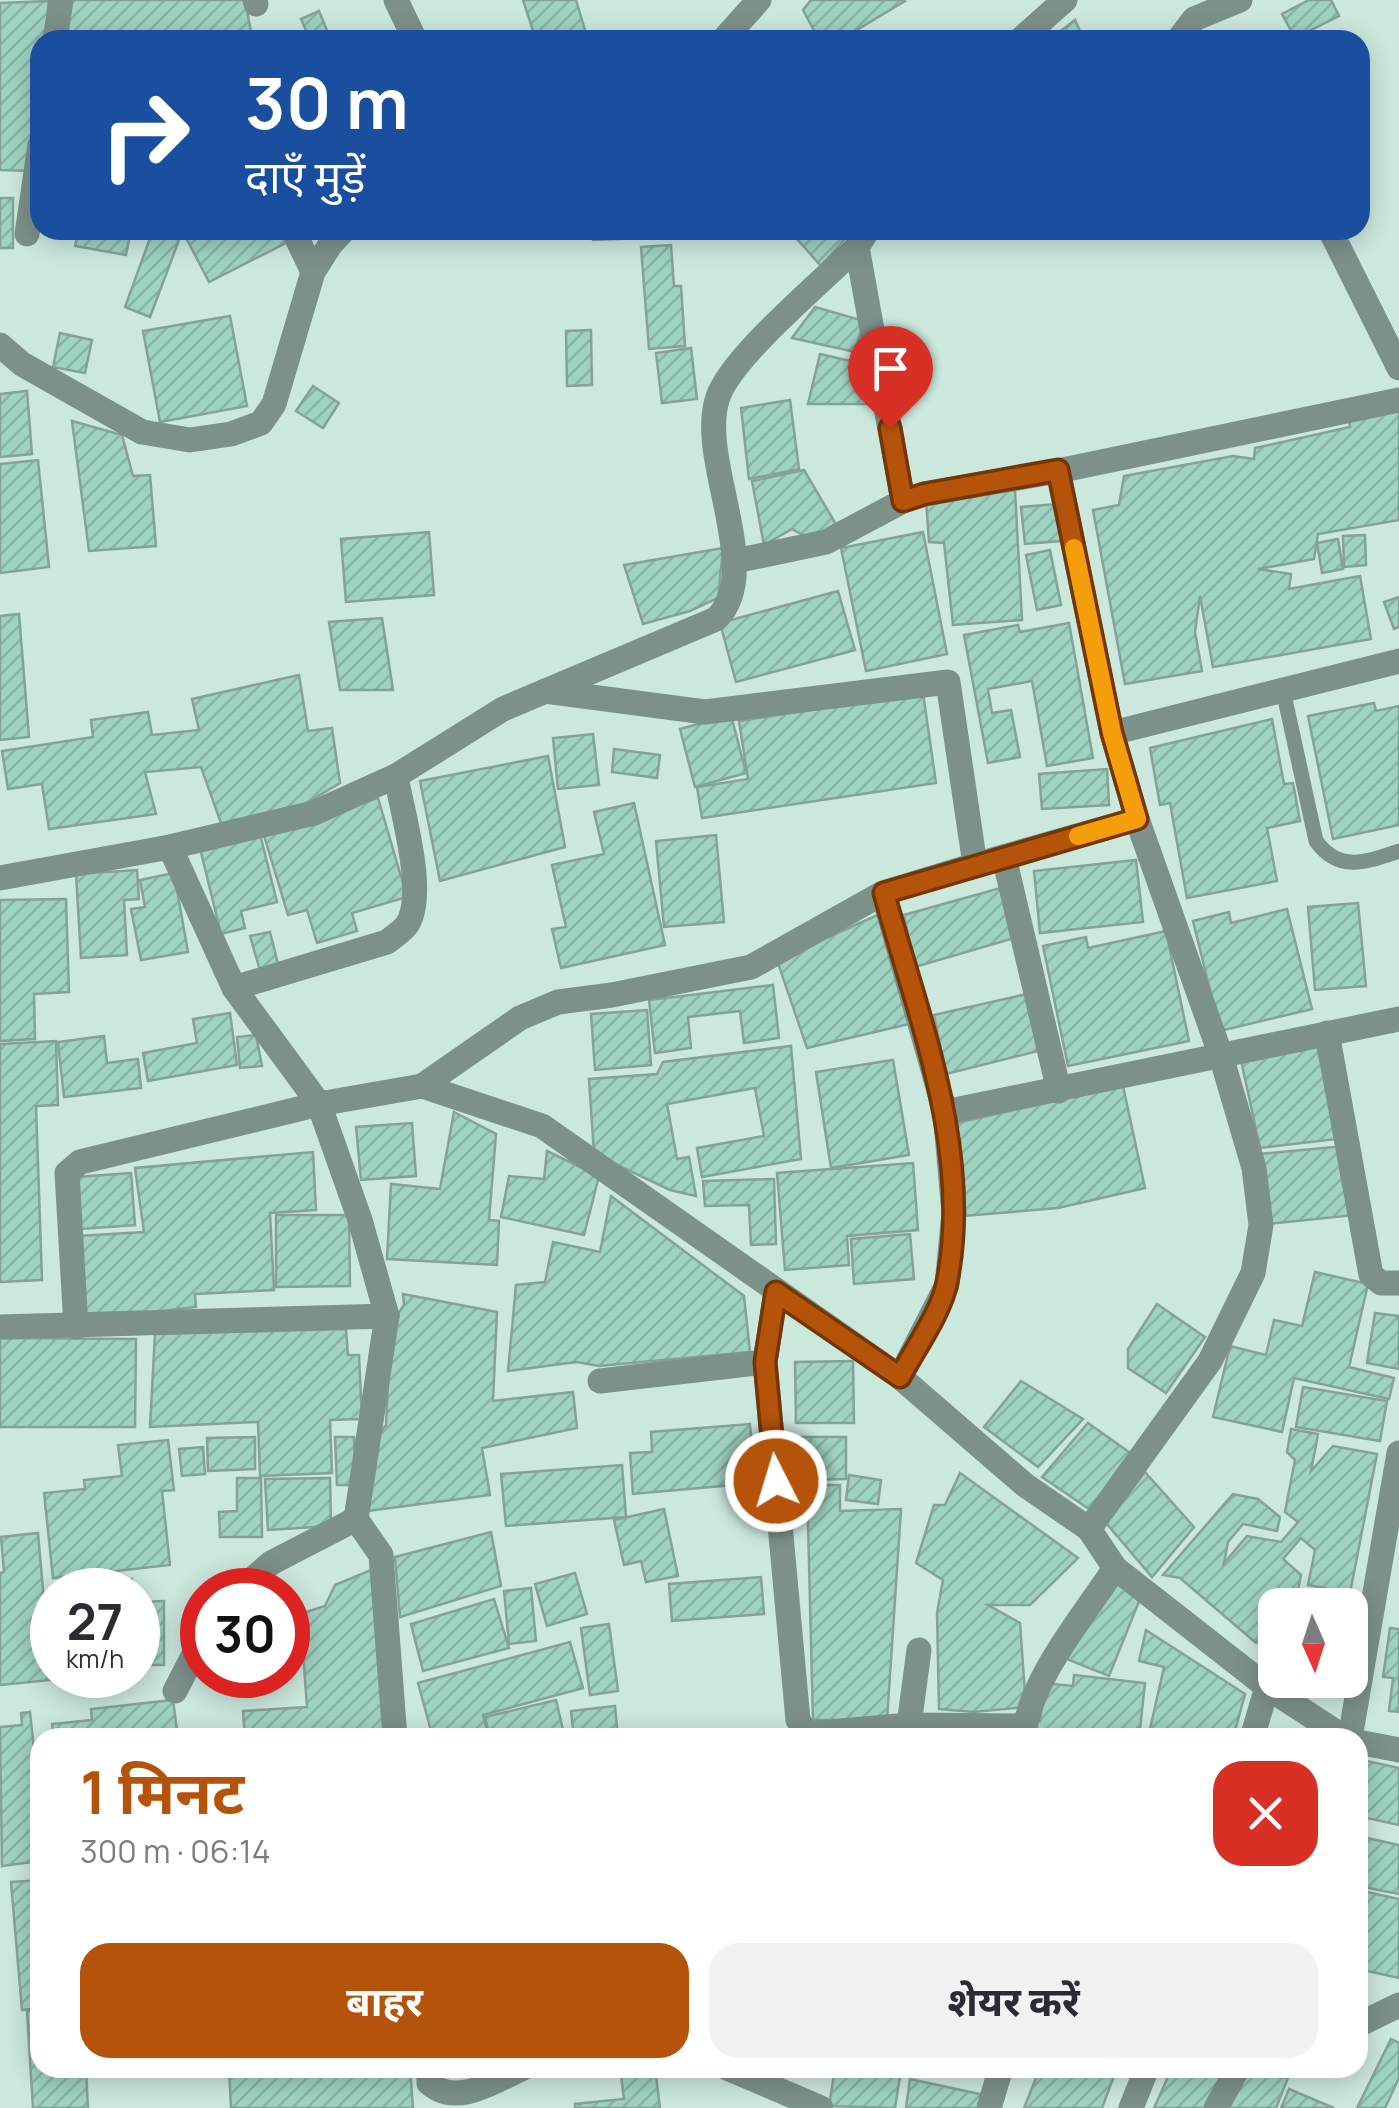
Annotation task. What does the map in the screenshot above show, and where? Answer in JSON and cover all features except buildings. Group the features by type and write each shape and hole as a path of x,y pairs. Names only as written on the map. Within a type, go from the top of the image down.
{"street":[{"path":"56,30 60,0"},
{"path":"396,0 410,30"},
{"path":"731,30 759,0"},
{"path":"1031,30 1065,0"},
{"path":"1186,30 1194,19 1240,0"},
{"path":"27,234 30,213"},
{"path":"298,240 313,272"},
{"path":"0,346 38,374 142,432 190,440 231,434 261,423 274,404 313,272 335,240"},
{"path":"0,878 170,847 314,813 396,776 503,709 541,690 716,619 728,608 735,561 714,431 716,401 729,373 861,240"},
{"path":"863,240 903,501"},
{"path":"1335,240 1399,368"},
{"path":"735,561 826,542 924,494 1399,400"},
{"path":"1058,470 1112,733 1254,1168 1261,1225 1252,1273 1210,1361 1090,1529"},
{"path":"1112,733 1399,661"},
{"path":"541,690 705,712 948,682 975,865"},
{"path":"234,988 388,942 407,925 414,906 414,882 396,776"},
{"path":"76,1327 67,1173 80,1162 319,1104 422,1086 520,1018 558,1002 630,992 751,967 884,893 1137,819"},
{"path":"170,847 234,988 319,1104 360,1220 388,1316 356,1519 381,1555 393,1728"},
{"path":"1004,856 1059,1090"},
{"path":"884,893 945,1112 954,1213 947,1285 900,1377"},
{"path":"945,1112 1399,1019"},
{"path":"1327,1033 1371,1275 1380,1283 1399,1283"},
{"path":"422,1086 542,1126 900,1377 1025,1486 1090,1529 1115,1568 1258,1680"},
{"path":"776,1292 765,1362 798,1720 803,1728"},
{"path":"0,1326 388,1316"},
{"path":"600,1380 765,1362"},
{"path":"1350,1728 1399,1452"},
{"path":"266,1568 356,1519"},
{"path":"1025,1728 1045,1674 1115,1568"},
{"path":"909,1725 919,1650"},
{"path":"175,1691 180,1681"},
{"path":"1255,1728 1264,1698"},
{"path":"1284,1698 1332,1728"},
{"path":"886,1728 958,1728"},
{"path":"1368,1744 1399,1750"},
{"path":"1368,2020 1399,2005"},
{"path":"430,2078 436,2089 453,2093 470,2092 501,2078"},
{"path":"989,2108 998,2078"},
{"path":"1131,2108 1143,2078"},
{"path":"1216,2108 1232,2078"},
{"path":"785,2080 822,2108"}],"lane":[{"path":"1283,690 1316,841 1328,857 1347,863 1399,851"}],"slow traffic":[{"path":"1074,548 1112,733 1137,819 1078,836"}],"route":[{"path":"776,1481 765,1362 776,1292 900,1377 947,1285 954,1213 945,1112 884,893 1137,819 1112,733 1058,470 903,501 890,428"}]}
